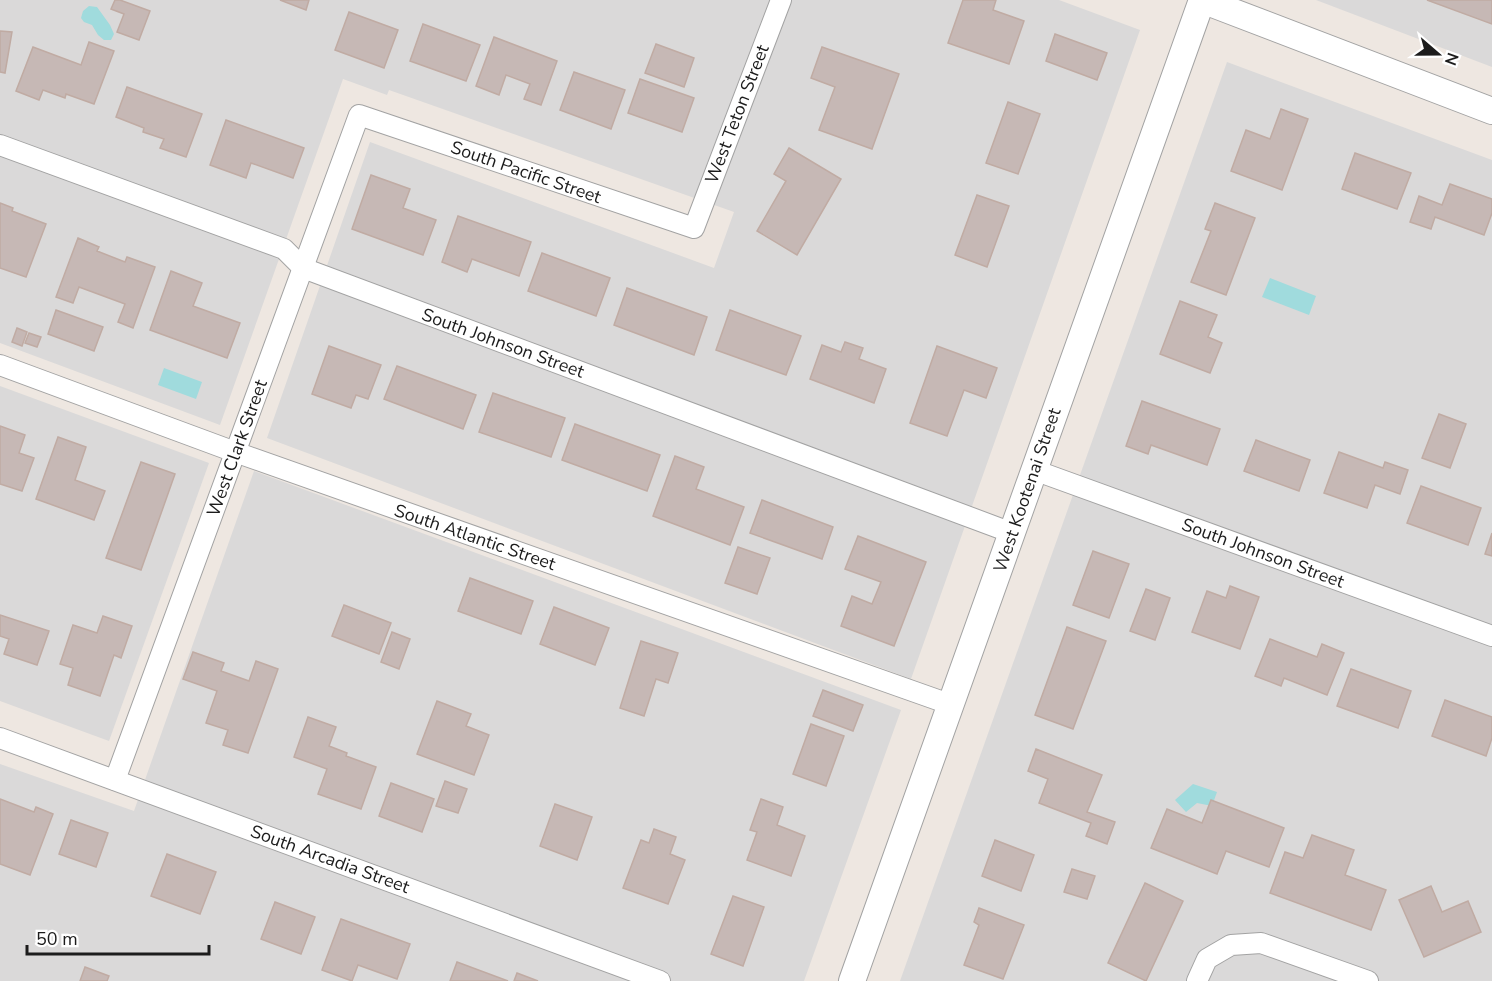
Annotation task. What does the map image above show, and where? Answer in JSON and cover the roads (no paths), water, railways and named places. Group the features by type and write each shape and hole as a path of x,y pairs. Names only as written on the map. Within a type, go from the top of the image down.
{"street":[{"name":"West Teton Street","path":"693,228 781,0"},
{"path":"1202,0 1492,111"},
{"name":"West Kootenai Street","path":"852,981 1202,0"},
{"name":"South Pacific Street","path":"359,115 693,228"},
{"name":"West Clark Street","path":"115,780 359,115"},
{"name":"South Johnson Street","path":"0,145 285,249 303,268 1012,532"},
{"name":"South Atlantic Street","path":"0,365 235,452 952,705"},
{"name":"South Johnson Street","path":"1034,470 1492,636"},
{"name":"South Arcadia Street","path":"0,738 660,981"},
{"path":"1197,981 1207,959 1231,945 1261,943 1368,981"}],"water":[{"path":"89,6 97,7 110,25 114,34 111,40 104,40 92,25 81,18 83,11"},
{"path":"1270,278 1316,296 1309,315 1262,297"},
{"path":"164,368 202,382 196,399 158,385"},
{"path":"1193,784 1217,792 1212,806 1197,803 1186,812 1175,800"}]}
